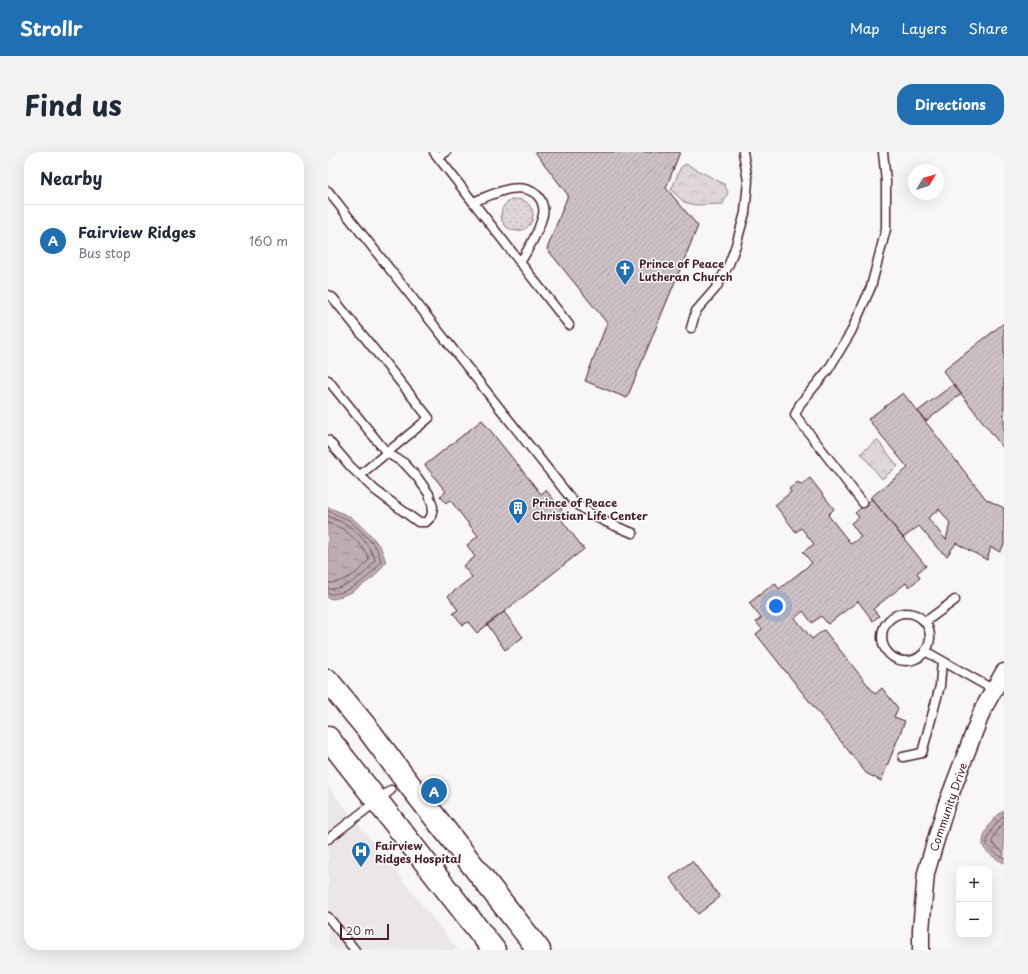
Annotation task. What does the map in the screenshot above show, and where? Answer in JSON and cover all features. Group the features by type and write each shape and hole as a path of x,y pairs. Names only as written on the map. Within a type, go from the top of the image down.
{"street":[{"name":"Community Drive","path":"921,950 921,930 926,873 946,806 983,709 1004,672"},
{"path":"328,681 539,950"},
{"path":"328,738 384,795 494,950"}],"lane":[{"path":"446,152 436,155 569,325"},
{"path":"691,328 696,312 716,288 730,264 736,245 745,213 748,181 743,152"},
{"path":"863,503 795,415 800,404 828,370 851,332 870,287 886,229 886,182 883,152"},
{"path":"473,202 500,191 515,188 533,192 540,198 543,207 543,217 520,263"},
{"path":"328,191 574,501 589,514 600,520 633,533"},
{"path":"328,296 333,298 429,418 360,475"},
{"path":"328,380 387,453 404,463 417,477 429,494 433,507 431,517 426,522 418,522 375,490 350,466 328,440"},
{"path":"925,622 955,600"},
{"path":"904,612 919,616 925,622 929,629 929,644 920,657 904,661 889,655 881,641 881,633 889,618 904,612"},
{"path":"925,651 994,690"},
{"path":"903,756 922,753 940,686 942,661"},
{"path":"328,839 384,795"},
{"path":"328,917 355,950"}],"shaded area":[{"name":"Fairview Ridges Hospital","path":"328,786 458,950 328,950"}],"green space":[{"path":"686,164 724,184 728,192 723,204 695,205 684,202 671,190 681,167"},
{"path":"514,199 520,199 529,203 533,215 529,227 520,231 514,231 505,227 501,218 501,212 505,203"},
{"path":"877,440 898,466 882,479 861,453"}],"water":[{"path":"328,507 351,517 369,533 381,548 386,562 374,577 352,592 334,599 328,598"},
{"path":"1004,811 1004,863 988,852 984,848 983,843 988,827 1000,813"}],"building":[{"name":"Prince of Peace Lutheran Church","path":"535,152 680,152 666,188 698,226 627,398 585,381 607,323 547,249 568,195"},
{"path":"1004,323 1004,449 943,371"},
{"path":"954,384 961,394 926,421 918,411"},
{"path":"903,393 986,499 1004,508 1004,545 1000,552 991,547 987,560 956,543 947,556 939,550 919,526 903,538 870,498 908,468 868,419","holes":["939,509 950,523 946,540 928,518"]},
{"name":"Prince of Peace Christian Life Center","path":"482,420 541,494 546,490 562,510 557,514 584,549 477,633 468,622 463,625 453,613 458,610 448,596 472,577 463,566 475,557 467,545 478,536 450,500 446,503 440,496 446,492 425,465"},
{"path":"810,478 834,509 828,515 851,544 861,537 851,523 859,517 855,513 872,499 926,566 917,573 920,578 909,587 906,583 873,609 879,616 873,621 858,601 828,624 821,616 812,623 803,611 795,618 812,639 824,630 875,694 882,688 898,708 894,717 905,721 881,781 866,773 756,634 762,629 756,622 761,618 749,603 775,583 779,589 812,563 803,552 814,544 801,528 796,532 775,505 791,492 789,489 798,482 801,485"},
{"path":"504,612 523,637 505,650 487,624"},
{"path":"692,861 720,897 698,914 670,878"}],"place":[{"name":"Prince of Peace Lutheran Church","path":"625,286"},
{"name":"Prince of Peace Christian Life Center","path":"518,525"},
{"name":"Fairview Ridges","path":"434,791"},
{"name":"Fairview Ridges Hospital","path":"361,868"}]}
